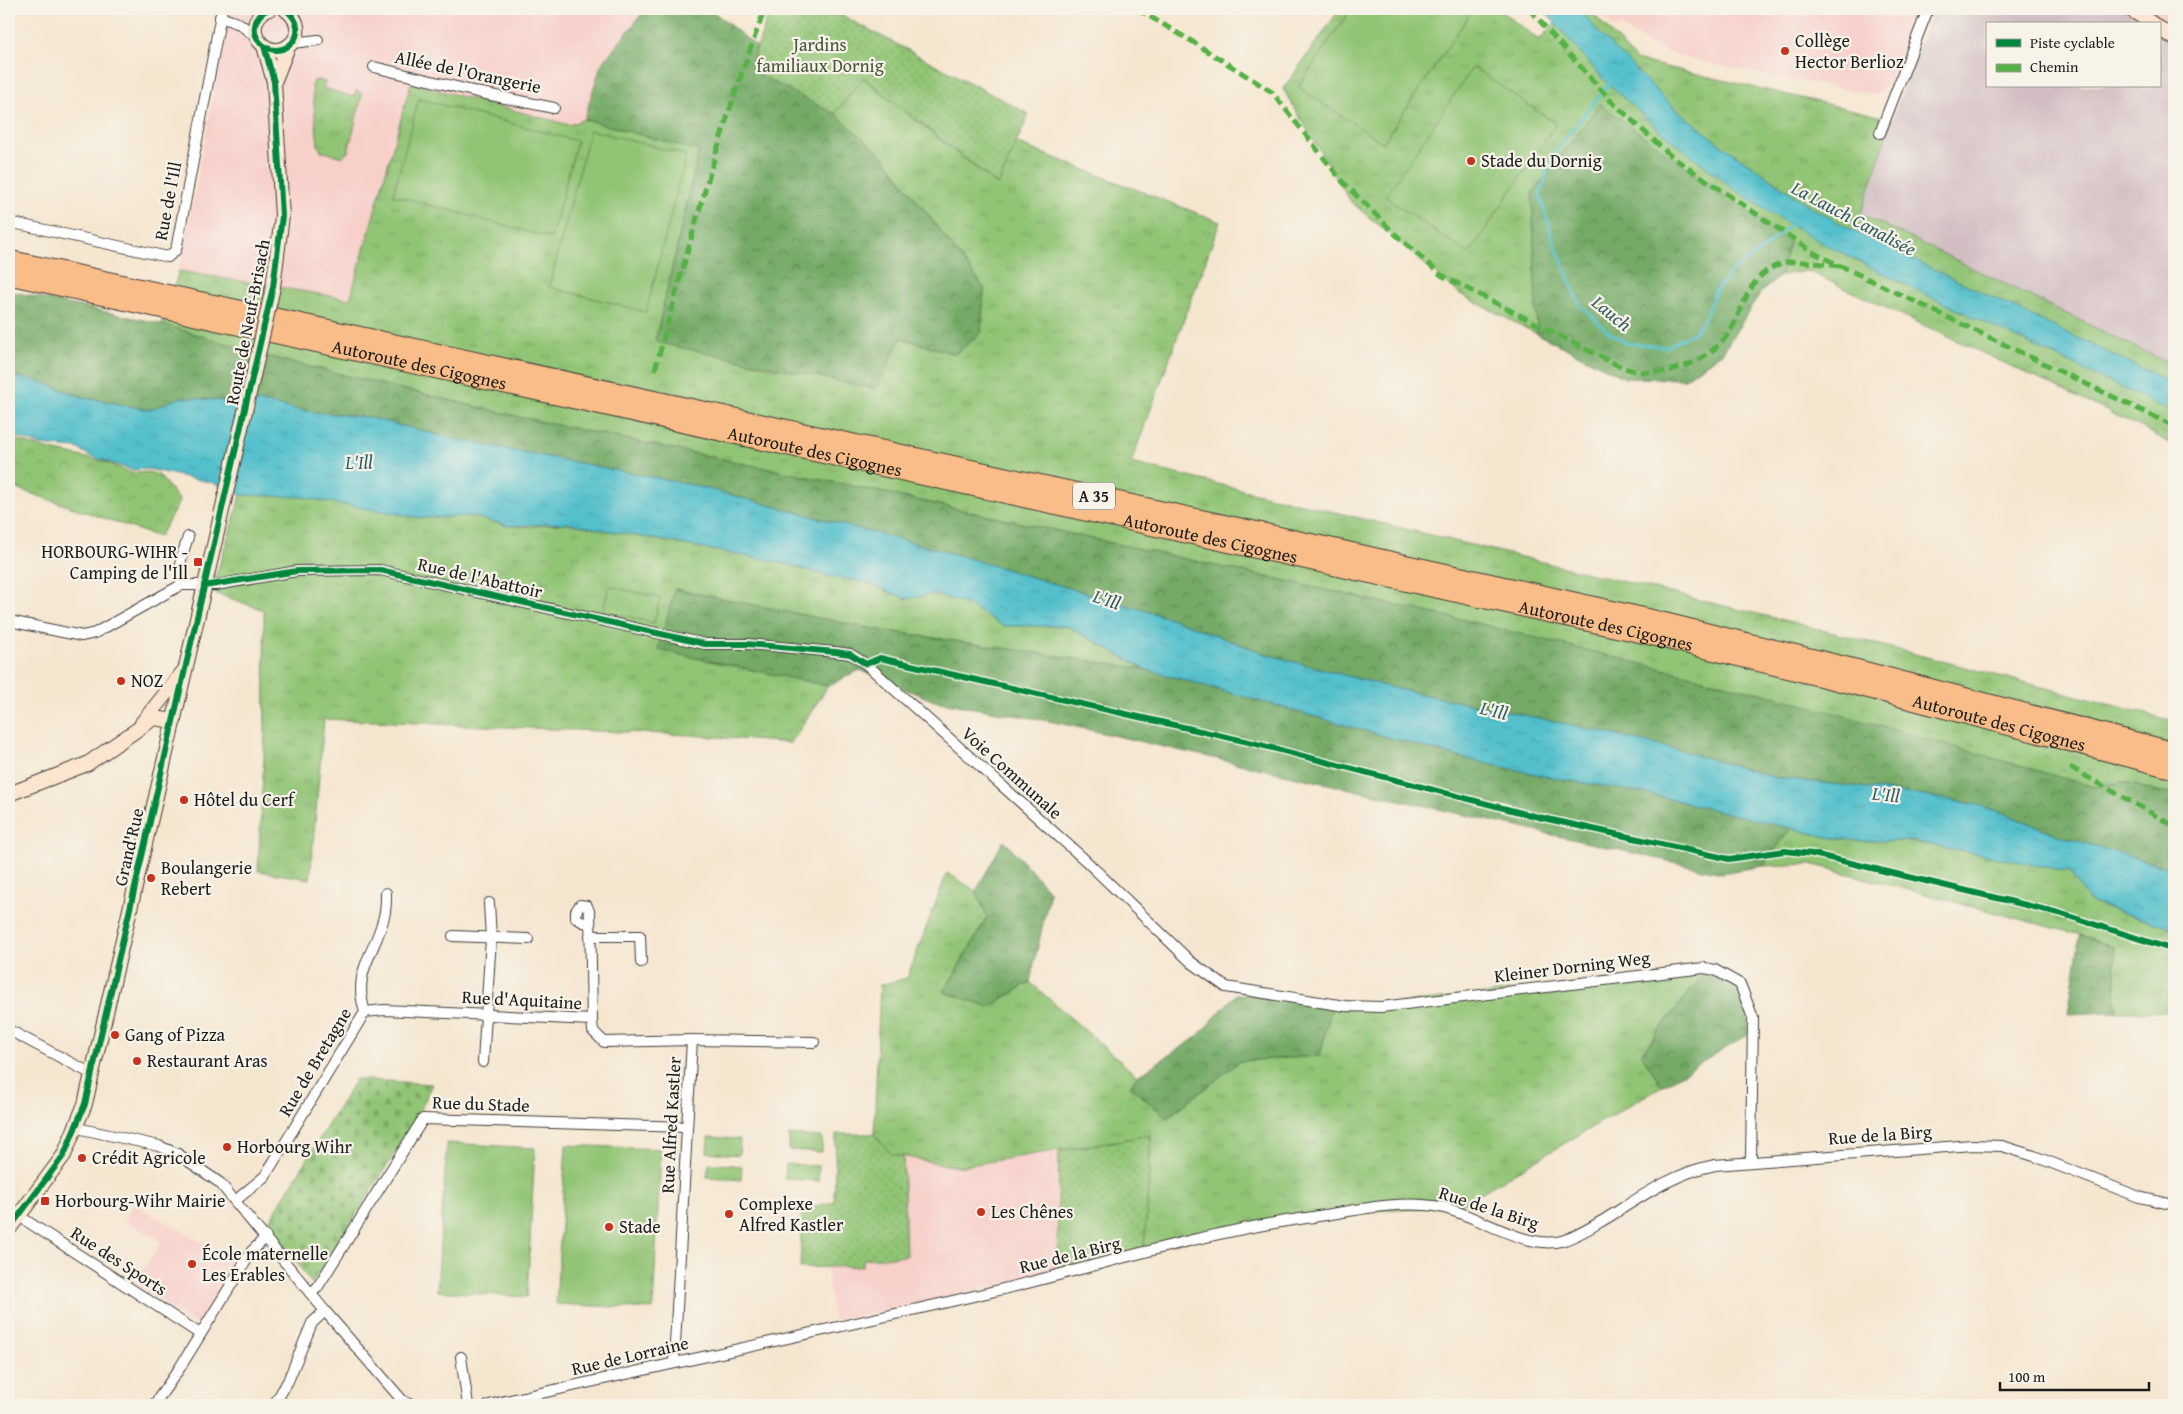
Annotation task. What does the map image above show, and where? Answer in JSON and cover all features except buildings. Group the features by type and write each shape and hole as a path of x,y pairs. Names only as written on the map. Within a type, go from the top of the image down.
{"highway":[{"name":"Autoroute des Cigognes","path":"9,260 1327,546 1650,619 1859,670 2174,752"},
{"name":"Autoroute des Cigognes","path":"9,275 1646,634 1855,684 2174,769"}],"main road":[{"path":"285,9 294,15 298,25"},
{"path":"2130,9 2150,22"},
{"path":"265,11 255,26 260,41 276,50 290,45"},
{"name":"Route de Neuf-Brisach","path":"274,82 290,45 297,35 298,25"},
{"path":"2160,29 2174,38"},
{"name":"Route de Neuf-Brisach","path":"235,453 273,287 282,216 274,82 260,41"},
{"name":"Grand'Rue","path":"9,1229 64,1155 77,1128 92,1074 235,453"},
{"path":"140,726 186,669"},
{"path":"149,714 161,705 175,715"},
{"path":"9,794 87,764 154,718 175,715"}],"street":[{"path":"1880,133 1928,9"},
{"path":"240,24 265,11"},
{"name":"Rue de l'Ill","path":"9,222 168,258 176,250 221,13 240,24 260,41"},
{"path":"290,45 318,40 298,25"},
{"name":"Allée de l'Orangerie","path":"374,67 481,93 554,108"},
{"path":"9,621 82,636 95,633 181,586 181,559 188,537"},
{"name":"Rue de l'Abattoir","path":"181,586 188,584 204,586 297,571 380,570 705,644 747,644"},
{"name":"Voie Communale","path":"747,644 850,654 866,664 1085,860 1191,962 1226,987"},
{"name":"Rue de Bretagne","path":"235,1200 265,1176 365,1012 360,997 360,979 385,913 386,893"},
{"path":"483,1062 491,938 489,903"},
{"path":"590,923 592,1020"},
{"path":"453,936 528,939"},
{"path":"590,936 640,936 641,962"},
{"name":"Kleiner Dorning Weg","path":"1226,987 1345,1006 1381,1007 1704,968 1715,970 1740,984 1753,1018 1751,1161"},
{"name":"Rue d'Aquitaine","path":"365,1012 384,1010 592,1020 593,1031 604,1042 692,1040 814,1042"},
{"path":"9,1030 92,1074"},
{"name":"Rue Alfred Kastler","path":"674,1362 692,1040"},
{"name":"Rue du Stade","path":"310,1293 317,1288 423,1119 687,1127"},
{"path":"77,1128 159,1146 178,1154 220,1183 400,1403 412,1405"},
{"name":"Rue de la Birg","path":"778,1339 994,1291 1181,1243 1251,1228 1398,1205 1414,1204 1442,1207 1532,1240 1562,1241 1580,1233 1681,1174 1715,1165 1751,1161 1972,1145 2002,1146 2034,1156 2139,1197 2174,1205"},
{"name":"Rue des Sports","path":"19,1216 200,1334"},
{"path":"154,1405 252,1251 266,1237"},
{"path":"274,1405 288,1381 312,1323 325,1311"},
{"name":"Rue de Lorraine","path":"488,1405 778,1339"},
{"path":"461,1357 468,1405"}],"shaded area":[{"path":"230,9 646,9 601,65 584,119 569,125 411,84 350,300 179,271"},
{"name":"Collège Hector Berlioz","path":"1595,9 1917,9 1889,82 1877,95 1685,58 1652,45 1620,26 1615,29"},
{"path":"1933,9 2124,9 2142,22 1986,22 1986,88 2160,88 2160,35 2174,44 2174,366 1861,214 1892,119"},
{"path":"2124,9 2174,9 2174,44 2160,34 2160,22 2143,22"},
{"name":"Les Chênes","path":"1059,1151 1057,1269 964,1294 833,1321 827,1267 862,1266 864,1259 906,1256 903,1156 957,1167"},
{"name":"École maternelle Les Erables","path":"134,1204 237,1262 200,1321 195,1323 133,1284 162,1242 124,1220"}],"green space":[{"path":"646,9 710,9 757,47 751,65 754,72 835,114 883,156 984,288 981,333 955,354 901,338 876,389 655,342 699,151 584,119 601,65"},
{"name":"Jardins familiaux Dornig","path":"770,9 830,9 1029,114 998,185 863,77 835,114 754,72 751,66"},
{"path":"1340,9 1498,9 1539,40 1568,9 1589,9 1636,60 1892,119 1861,214 2174,366 2174,446 2145,429 1808,271 1781,275 1788,242 1533,194 1537,334 1460,294 1351,202 1283,89"},
{"path":"1351,9 1462,9 1470,14 1383,143 1298,87"},
{"name":"Stade du Dornig","path":"1473,67 1556,124 1469,254 1385,197"},
{"path":"862,77 997,185 1016,143 1220,222 1131,463 1787,621 2174,721 2174,795 2121,782 2095,787 1472,622 871,490 524,418 273,358 162,324 179,271 350,299 411,83 569,125 584,119 699,150 655,342 901,338 955,354 981,333 984,288 883,156 835,114"},
{"path":"314,81 325,82 323,88 353,97 357,90 362,95 348,152 342,157 321,151 318,145 312,86"},
{"path":"419,99 577,141 551,238 393,195"},
{"path":"1600,104 1789,242 1781,275 1761,292 1723,352 1685,379 1625,378 1537,334 1532,194"},
{"path":"590,130 686,155 646,312 549,287"},
{"path":"9,291 162,324 273,358 524,418 871,490 1472,622 1781,698 2095,787 2121,782 2174,795 2174,869 2058,835 1975,804 1893,791 1772,777 1683,751 1576,726 1393,688 1266,654 1173,619 951,553 693,485 450,438 367,417 305,411 262,402 233,402 182,397 150,410 82,397 37,381 9,375"},
{"path":"9,437 39,447 105,462 132,473 148,472 159,475 180,501 159,537 9,486"},
{"path":"275,494 421,518 471,516 509,526 523,527 567,523 783,563 832,577 866,582 907,599 932,594 967,604 1003,626 1067,626 1145,669 873,629 675,589 659,650 828,686 791,743 689,735 324,719 310,879 258,871 265,736 264,610 211,592 241,495"},
{"path":"609,586 660,598 654,623 603,611"},
{"path":"675,589 873,629 1145,669 1466,759 1554,778 1645,793 1791,828 1763,866 1721,873 1054,722 934,701 860,670 828,686 658,650"},
{"path":"1791,828 1827,837 1857,841 1888,839 1955,848 2070,872 2089,902 2174,929 2174,1012 2116,1012 2114,947 2080,935 1811,864 1763,866"},
{"path":"1004,840 1050,892 1030,982 989,1007 944,992 987,918 976,891"},
{"path":"947,873 976,891 987,917 944,992 989,1006 1030,982 1137,1076 1130,1086 1167,1118 1240,1061 1320,1056 1333,1002 1385,1005 1707,970 1641,1053 1662,1086 1460,1205 1301,1216 1144,1250 1151,1135 957,1167 891,1154 874,1134 880,985 907,978"},
{"path":"2080,935 2114,947 2116,1012 2068,1014"},
{"path":"1707,970 1748,988 1748,1035 1662,1086 1641,1054"},
{"path":"1236,994 1333,1002 1320,1056 1240,1061 1167,1118 1130,1086 1137,1076 1197,1037"},
{"path":"356,1079 432,1084 417,1118 312,1284 268,1223"},
{"path":"836,1134 874,1134 891,1154 903,1156 906,1256 864,1259 862,1266 800,1268 802,1209 834,1202"},
{"path":"789,1135 822,1137 822,1152 789,1150"},
{"path":"1151,1135 1144,1250 1057,1269 1059,1151"},
{"path":"708,1137 740,1139 739,1155 707,1152"},
{"path":"447,1143 535,1148 527,1297 437,1291"},
{"name":"Stade","path":"566,1145 661,1149 653,1309 556,1304"},
{"path":"709,1163 742,1166 741,1180 707,1177"},
{"path":"786,1164 819,1166 818,1181 785,1179"}],"water":[{"name":"La Lauch Canalisée","path":"1543,9 1579,9 1599,33 1669,103 1716,141 1811,207 1858,233 2174,384 2174,413 1906,285 1824,244 1772,214 1734,189 1658,129 1603,79"},
{"name":"L'Ill","path":"9,375 37,381 82,397 149,410 182,397 233,402 262,402 305,411 367,417 450,438 693,485 951,553 1173,619 1266,654 1393,688 1576,726 1683,751 1772,777 1892,791 1975,804 2058,835 2174,869 2174,929 2089,902 2070,872 1911,841 1857,841 1827,837 1645,793 1554,778 1466,759 1145,669 1067,626 1003,626 967,604 932,594 907,599 866,582 832,577 783,563 567,523 509,526 471,516 421,518 301,497 241,495 214,483 148,469 132,470 90,456 77,448 40,445 9,434"}],"waterway":[{"name":"Lauch","path":"1610,82 1553,154 1540,195 1554,242 1579,304 1607,331 1627,343 1666,347 1695,332 1706,316 1715,291 1733,270 1757,254 1792,223"}],"marked path":[{"path":"655,370 719,143 765,9"},
{"path":"1137,9 1272,92 1342,181 1393,232 1441,275 1619,366 1636,371 1655,372 1682,367 1694,362 1717,347 1726,337 1751,288 1764,273 1773,267 1790,262 1841,266"},
{"path":"1529,9 1611,101 1672,157 1816,254 2174,426"},
{"path":"2070,767 2174,826"}],"cycle path":[{"path":"269,9 264,11 258,18 255,32 259,41 267,48 276,50 292,43 296,36 297,28 294,18 285,9"},
{"path":"9,1229 64,1155 85,1104 273,287 282,216 274,82 264,46"},
{"path":"204,586 297,571 380,570 705,644 747,644 835,652 850,654 866,664 880,658 1253,743 1534,816 1729,859 1785,851 1813,854 2059,913 2174,950"}],"place":[{"name":"Collège Hector Berlioz","path":"1785,51"},
{"name":"Stade du Dornig","path":"1471,161"},
{"name":"HORBOURG-WIHR - Camping de l'Ill","path":"198,562"},
{"name":"NOZ","path":"121,681"},
{"name":"Hôtel du Cerf","path":"184,800"},
{"name":"Boulangerie Rebert","path":"151,878"},
{"name":"Gang of Pizza","path":"115,1035"},
{"name":"Restaurant Aras","path":"137,1061"},
{"name":"Horbourg Wihr","path":"227,1147"},
{"name":"Crédit Agricole","path":"82,1158"},
{"name":"Horbourg-Wihr Mairie","path":"45,1201"},
{"name":"Les Chênes","path":"981,1212"},
{"name":"Complexe Alfred Kastler","path":"729,1214"},
{"name":"Stade","path":"609,1227"},
{"name":"École maternelle Les Erables","path":"192,1264"}]}
